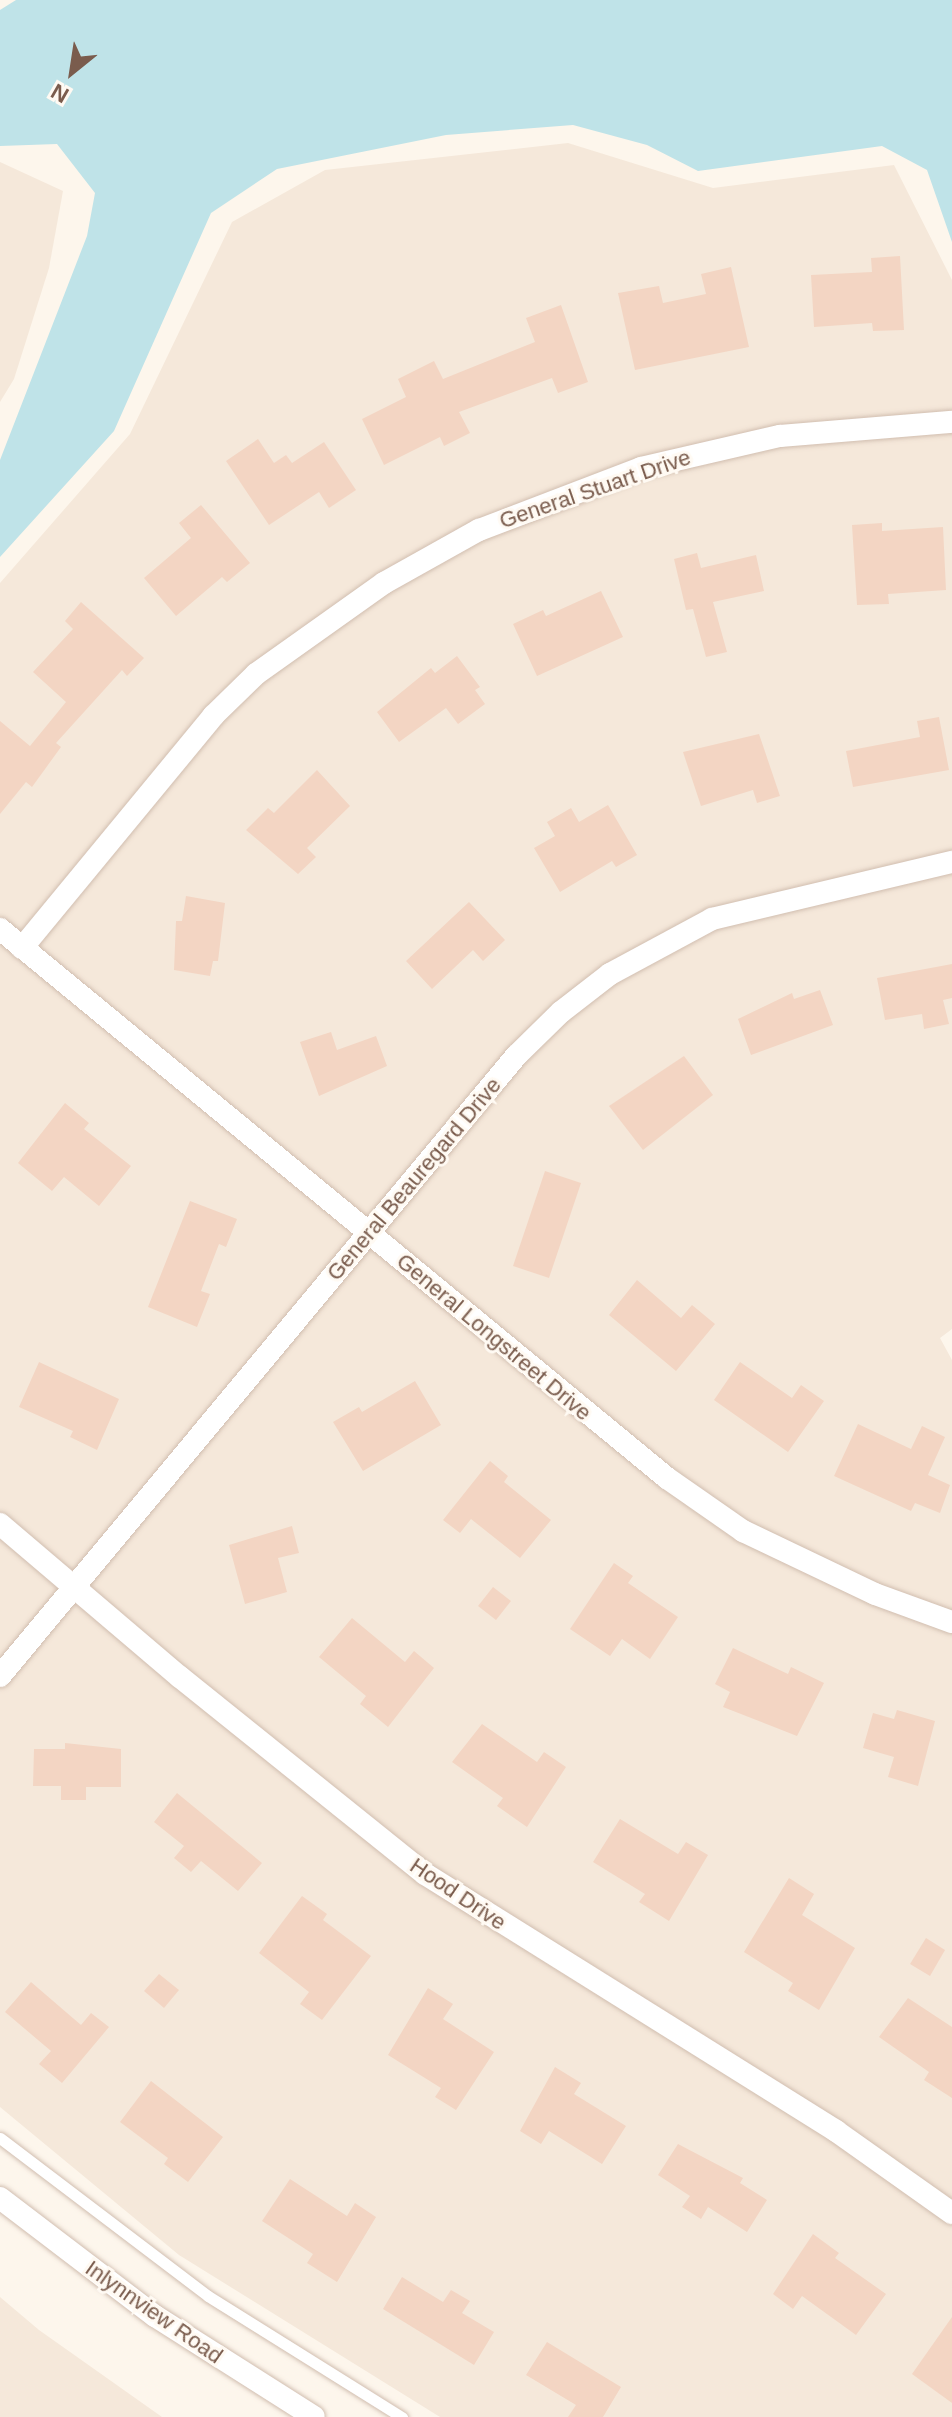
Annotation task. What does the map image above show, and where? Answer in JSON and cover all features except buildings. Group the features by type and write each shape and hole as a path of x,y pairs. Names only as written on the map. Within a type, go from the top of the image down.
{"street":[{"name":"General Stuart Drive","path":"22,948 213,716 277,658 384,583 479,530 641,468 780,436 952,422"},
{"name":"General Beauregard Drive","path":"0,1676 516,1056 610,974 712,919 952,862"},
{"name":"General Longstreet Drive","path":"0,929 622,1444 743,1531 875,1594 952,1622"},
{"name":"Hood Drive","path":"0,1524 180,1677 425,1874 836,2131 952,2213"},
{"name":"Inlynnview Road","path":"0,2198 155,2316 314,2417"}],"lane":[{"path":"0,2138 208,2296 402,2417"}],"shaded area":[{"path":"568,143 713,188 894,165 952,280 952,1329 940,1338 952,1360 952,2417 440,2417 179,2255 0,2107 0,583 130,434 232,222 325,170"},
{"path":"0,162 63,191 49,268 14,379 0,402"},
{"path":"0,2297 39,2330 162,2417 0,2417"}],"water":[{"path":"16,0 952,0 952,242 927,170 882,146 698,171 647,145 573,125 446,135 277,169 211,213 114,431 0,557 0,460 87,236 95,193 57,144 0,146 0,10"}]}
